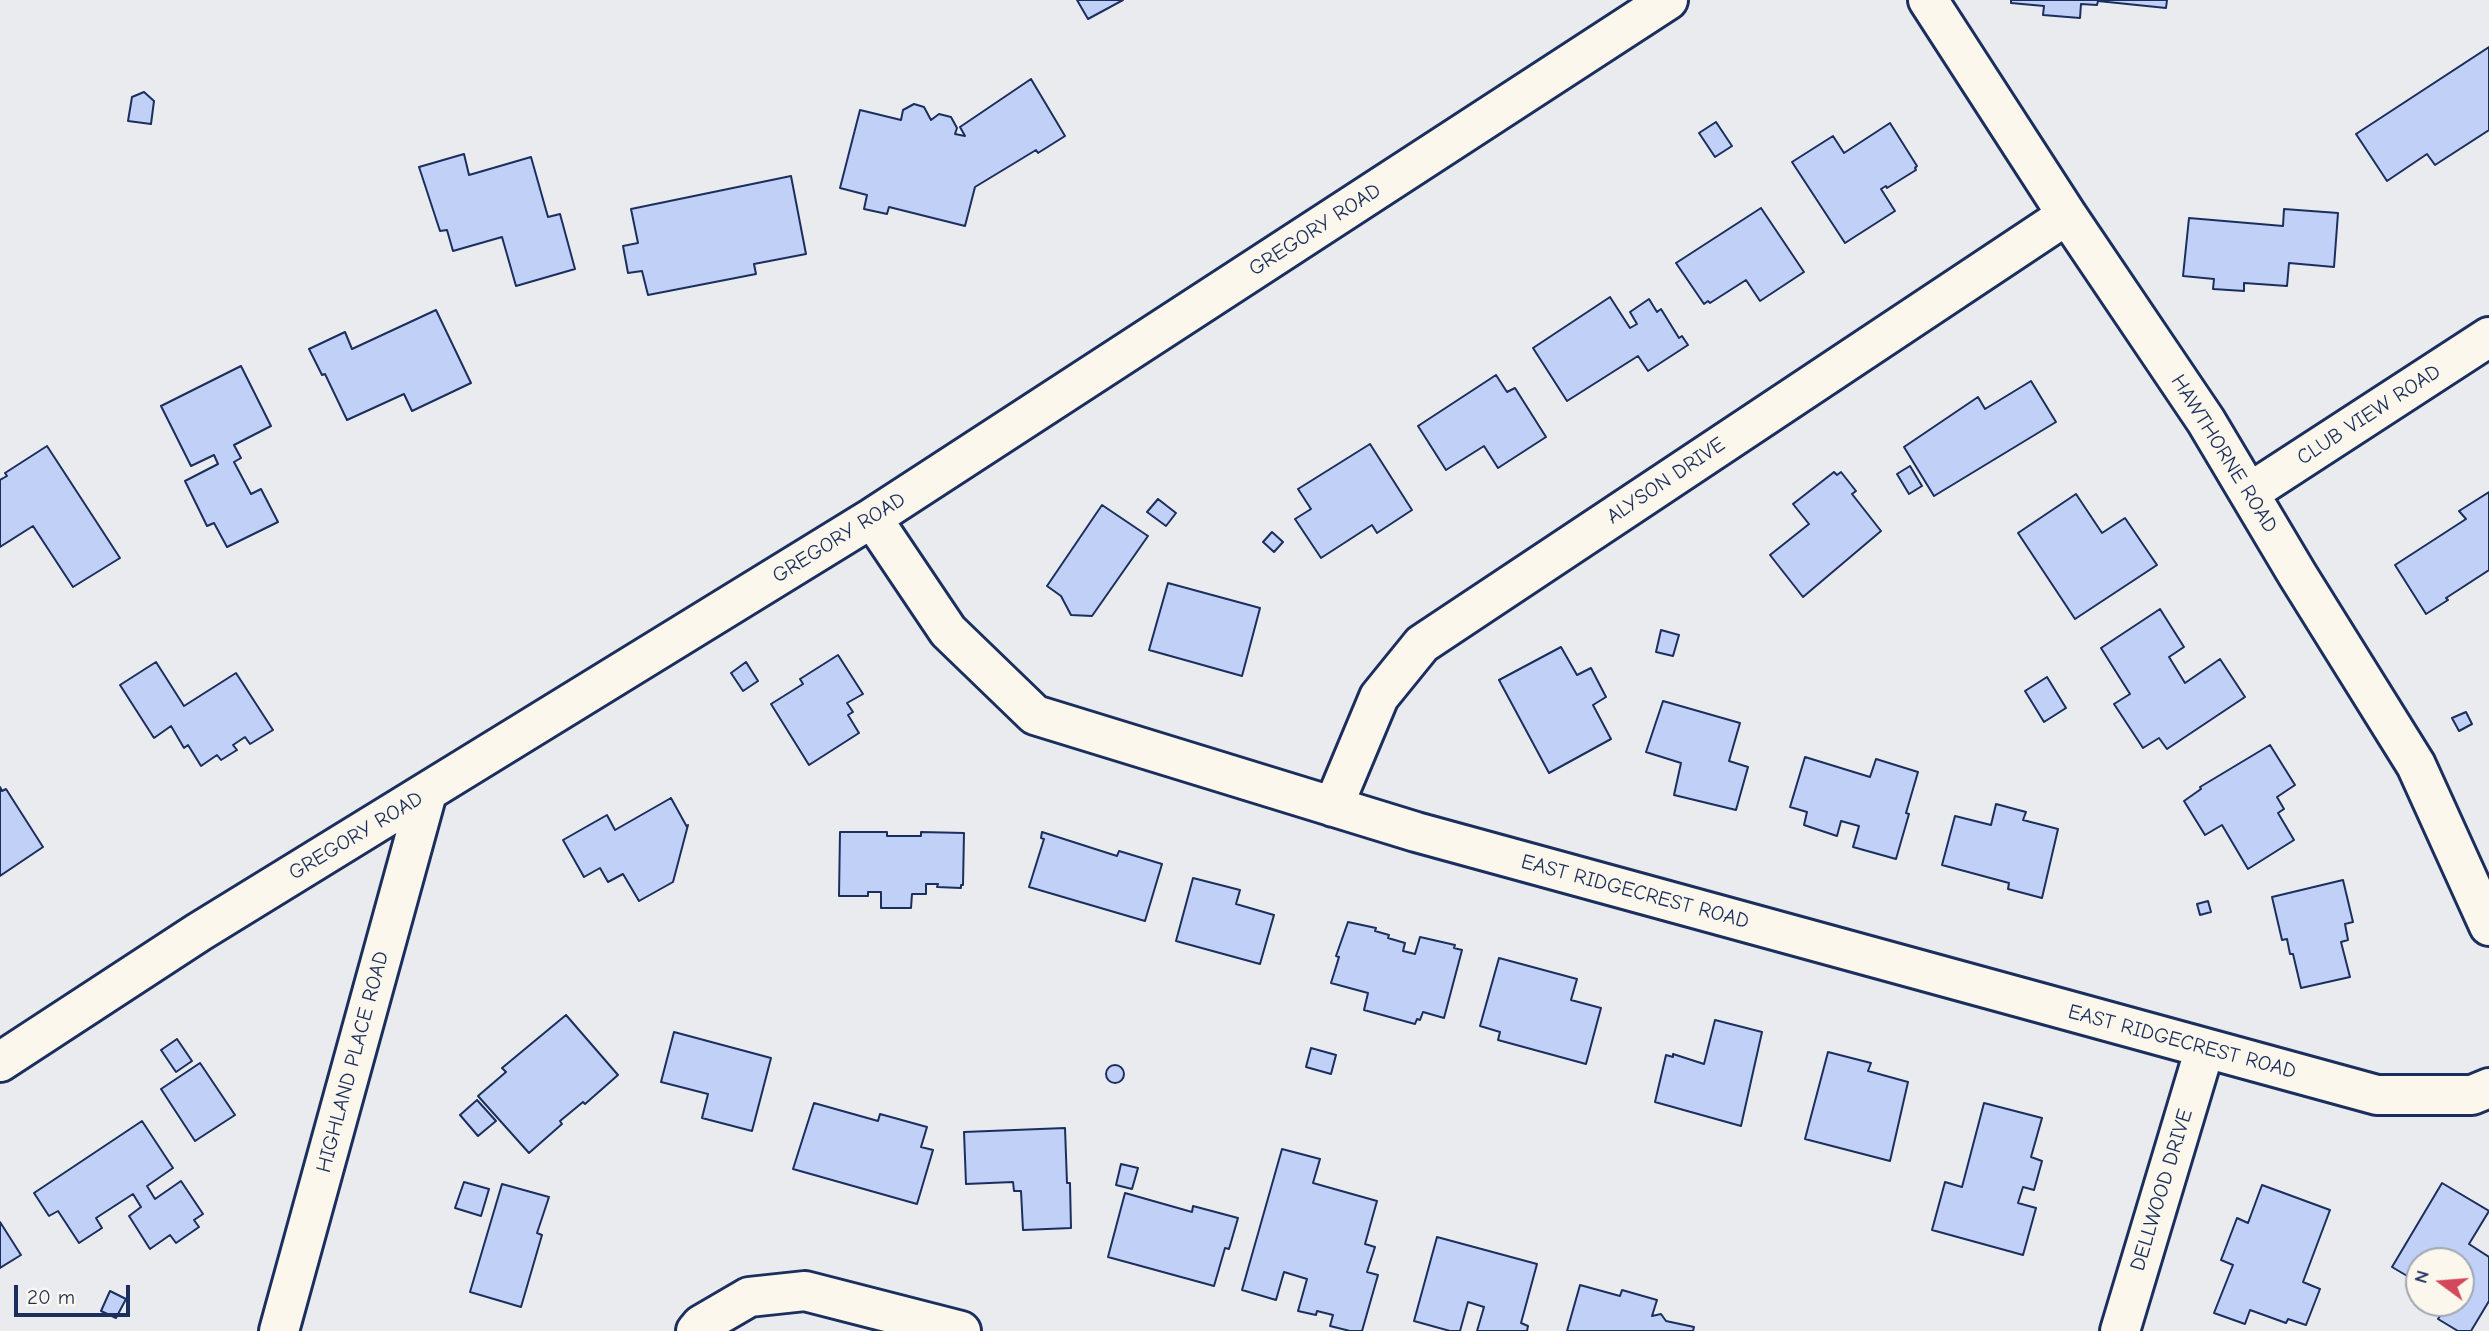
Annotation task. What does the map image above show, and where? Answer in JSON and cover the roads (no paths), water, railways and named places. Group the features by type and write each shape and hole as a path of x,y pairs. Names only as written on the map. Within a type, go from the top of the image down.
{"street":[{"name":"GREGORY ROAD","path":"0,1062 199,932 872,518 1668,0"},
{"name":"HAWTHORNE ROAD","path":"1928,0 2067,215 2206,421 2416,765 2489,926"},
{"name":"ALYSON DRIVE","path":"1333,807 1379,697 1422,643 2067,215"},
{"name":"CLUB VIEW ROAD","path":"2249,493 2489,337"},
{"name":"EAST RIDGECREST ROAD","path":"872,518 948,631 1035,716 1416,832 2377,1095 2472,1095 2489,1088"},
{"name":"HIGHLAND PLACE ROAD","path":"279,1331 427,793"},
{"name":"DELLWOOD DRIVE","path":"2120,1331 2205,1048"},
{"path":"711,1321 749,1297 805,1291 961,1331"}]}
